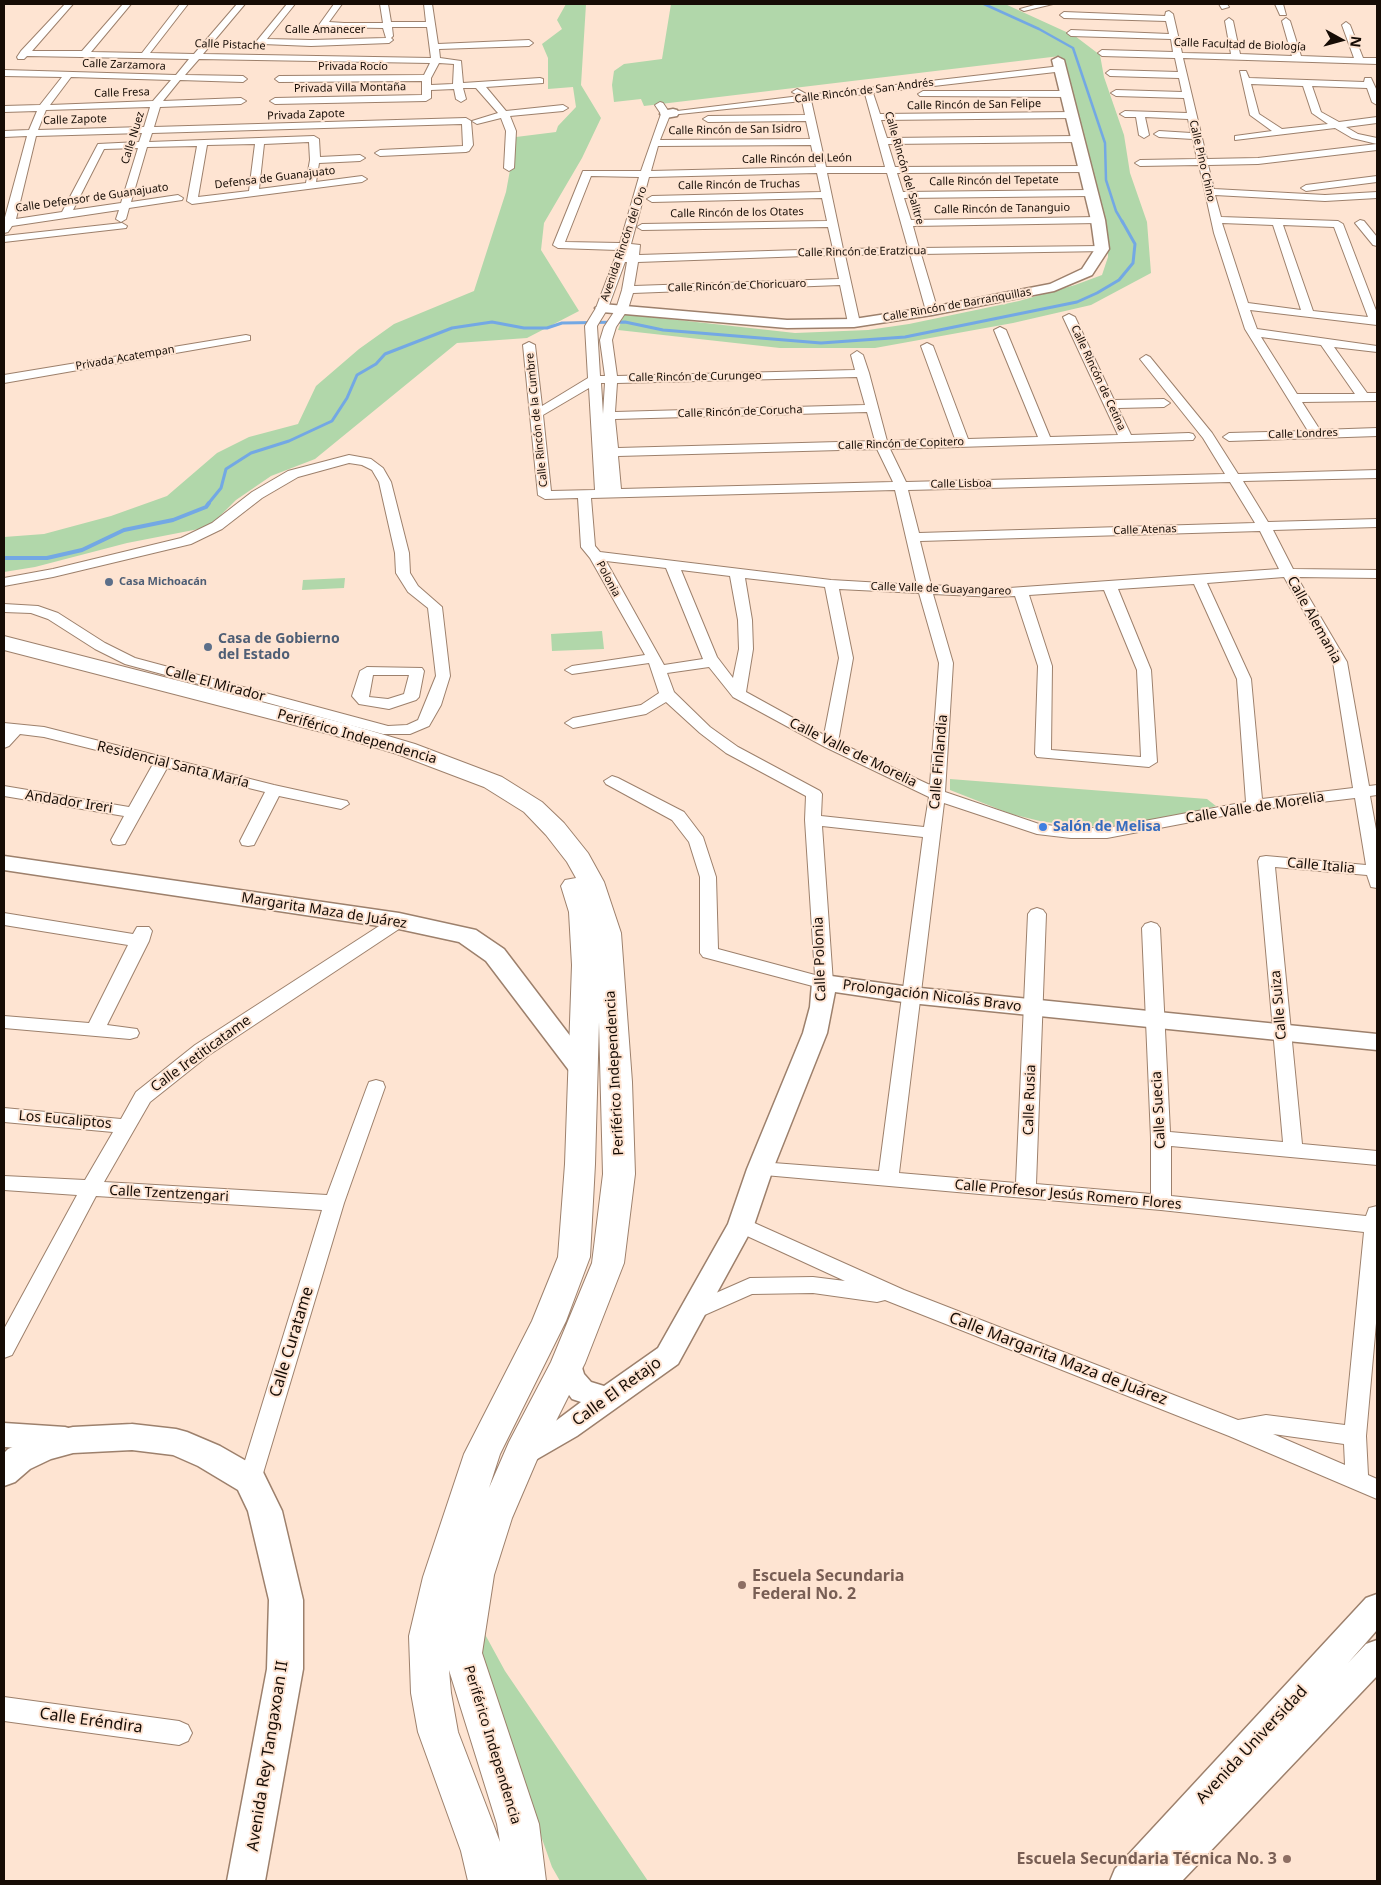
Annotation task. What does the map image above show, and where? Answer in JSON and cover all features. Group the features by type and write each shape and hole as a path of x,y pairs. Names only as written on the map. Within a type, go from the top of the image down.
{"highway":[{"name":"Periférico Independencia","path":"4,643 342,730 406,749 493,782 533,807 568,844 591,882 607,932 617,1082 619,1174 608,1263 568,1363 522,1453 494,1518 475,1575 463,1653 518,1824 525,1881"},
{"name":"Periférico Independencia","path":"4,655 163,699 396,756 474,784 516,812 535,829 556,853 576,891 584,912 586,965 580,1164 574,1257 549,1321 482,1454 442,1577 428,1636 432,1693 438,1732 482,1851 489,1881"},
{"path":"518,1824 542,1881"}],"main road":[{"name":"Margarita Maza de Juárez","path":"4,863 399,921 467,936 496,954 582,1070"},
{"path":"4,1472 19,1459 45,1447 73,1440 132,1437 176,1442 209,1456 250,1480"},
{"name":"Avenida Rey Tangaxoan II","path":"246,1881 285,1669 286,1600 265,1511 250,1480"}],"street":[{"path":"5,75 69,4"},
{"path":"84,54 127,4"},
{"path":"145,54 184,4"},
{"name":"Calle Nuez","path":"4,239 122,222 124,206 156,103 241,4"},
{"path":"241,94 242,69 291,4"},
{"path":"263,41 296,4"},
{"path":"311,43 338,4"},
{"path":"338,4 344,26"},
{"path":"384,4 393,59"},
{"path":"426,83 436,60 428,4"},
{"path":"1024,9 1049,4"},
{"path":"1278,4 1285,17 1297,58"},
{"path":"1064,15 1170,11"},
{"name":"Calle Pino Chino","path":"1170,11 1178,57 1216,220 1243,306 1252,332 1316,434"},
{"path":"1228,21 1236,56"},
{"path":"324,24 344,26 431,24"},
{"path":"1346,25 1358,60"},
{"path":"1071,33 1175,37"},
{"name":"Calle Amanecer","path":"263,41 311,43 389,40"},
{"path":"435,47 529,44"},
{"name":"Calle Pistache","path":"24,52 145,54 249,59 436,60 458,63 458,86"},
{"name":"Calle Facultad de Biología","path":"1102,53 1377,67"},
{"name":"Calle Facultad de Biología","path":"1178,57 1236,56 1377,61"},
{"path":"1060,64 1098,220 1102,249"},
{"name":"Calle Rincón de San Andrés","path":"668,111 869,92 1060,64"},
{"name":"Privada Rocío","path":"279,79 299,90 426,83 458,86 542,86 536,70"},
{"path":"1110,73 1183,75"},
{"path":"6,227 12,216 32,134 43,107 69,74"},
{"name":"Calle Zarzamora","path":"5,75 69,74 179,78 241,94"},
{"path":"1280,132 1255,115 1244,77 1307,83 1369,83 1377,102"},
{"name":"Privada Villa Montaña","path":"275,101 299,90 426,98 426,83"},
{"path":"1307,83 1317,113 1355,136 1377,141"},
{"path":"479,85 504,114 511,131 509,168"},
{"path":"458,86 461,99"},
{"path":"792,91 804,94 806,98 854,323"},
{"path":"869,92 1067,94"},
{"name":"Calle Rincón del Salitre","path":"869,92 932,312"},
{"path":"1116,92 1188,95"},
{"name":"Calle Fresa","path":"4,109 43,107 96,119 156,103 241,94"},
{"path":"477,120 504,114 564,108"},
{"path":"668,111 810,118"},
{"name":"Avenida Rincón del Oro","path":"631,251 655,181 668,111"},
{"path":"1125,114 1192,116"},
{"name":"Calle Rincón de San Felipe","path":"876,117 1073,115"},
{"path":"1140,115 1144,136"},
{"name":"Calle Zapote","path":"4,134 32,134 96,119 147,130"},
{"path":"1238,138 1377,120"},
{"name":"Privada Zapote","path":"147,130 466,121 468,145 466,148 380,153"},
{"path":"1159,134 1196,136"},
{"path":"1355,136 1355,153"},
{"path":"883,140 1078,139"},
{"path":"66,214 101,146 260,140 314,140 315,160 311,185"},
{"path":"254,193 260,140"},
{"name":"Defensa de Guanajuato","path":"203,142 192,201 362,179"},
{"name":"Calle Rincón de San Isidro","path":"655,181 815,142"},
{"path":"1355,153 1377,147"},
{"path":"1146,162 1203,166 1265,166 1355,153 1377,152"},
{"path":"315,160 360,158"},
{"name":"Calle Rincón del León","path":"631,251 558,245 587,173 648,172 655,181 821,168 1084,166"},
{"name":"Avenida Rincón del Oro","path":"648,172 655,181"},
{"name":"Avenida Rincón del Oro","path":"609,493 612,452 609,416 611,379 606,340 628,290 631,251 648,172"},
{"path":"1256,194 1377,179"},
{"name":"Calle Rincón de Truchas","path":"655,181 827,196"},
{"name":"Calle Rincón de los Otates","path":"655,181 833,224"},
{"path":"1210,192 1325,198 1377,196"},
{"name":"Calle Rincón del Tepetate","path":"898,195 1090,193"},
{"name":"Calle Defensor de Guanajuato","path":"6,227 66,214 178,198"},
{"name":"Calle Rincón de Tananguio","path":"906,223 1098,220"},
{"path":"1216,220 1338,224 1376,322 1243,306"},
{"path":"1276,222 1308,314"},
{"path":"1377,223 1360,224 1377,243"},
{"name":"Calle Rincón de Eratzicua","path":"621,258 631,251 839,252 1102,249"},
{"name":"Calle Rincón de Barranquillas","path":"596,318 787,324 854,323 932,312 1054,287 1087,272 1102,249"},
{"name":"Avenida Rincón del Oro","path":"609,493 594,380 596,318 621,258"},
{"name":"Calle Rincón de Choricuaro","path":"628,290 845,282"},
{"name":"Calle Rincón de Cetina","path":"1069,317 1126,438"},
{"path":"1000,330 1045,440"},
{"path":"1252,332 1377,349"},
{"name":"Privada Acatempan","path":"4,379 246,338"},
{"path":"1325,342 1363,397"},
{"name":"Calle Rincón de la Cumbre","path":"529,345 545,495"},
{"path":"927,346 963,443"},
{"name":"Calle Finlandia","path":"857,355 882,445 901,486 925,590 946,663 938,795 931,833 888,1180"},
{"name":"Calle Alemania","path":"1146,359 1208,436 1264,526 1340,662 1370,791 1376,875"},
{"name":"Calle Rincón de Curungeo","path":"536,414 594,380 863,373"},
{"path":"1293,398 1377,397"},
{"path":"1110,404 1164,403"},
{"name":"Calle Rincón de Corucha","path":"609,416 872,408"},
{"name":"Calle Londres","path":"1229,437 1377,432"},
{"name":"Calle Rincón de Copitero","path":"612,452 1189,437"},
{"name":"Calle El Mirador","path":"4,582 53,573 186,541 216,526 257,495 293,474 349,459 366,462 378,468 385,482 402,553 403,574 413,589 435,607 443,676 433,705 424,722 410,729 388,731 130,661 93,642 53,616 33,608 7,610"},
{"name":"Calle Lisboa","path":"545,495 1377,474"},
{"name":"Polonia","path":"584,494 588,547 596,556 655,664"},
{"name":"Calle Atenas","path":"912,538 1377,523"},
{"name":"Calle Valle de Guayangareo","path":"596,556 831,584 994,593 1199,580 1288,572 1377,574"},
{"name":"Calle Valle de Morelia","path":"672,566 713,662 738,694 830,744 938,795 1037,829 1071,833 1107,833 1254,805 1370,791"},
{"path":"737,574 745,620 746,649 738,694"},
{"path":"1199,580 1244,679 1254,805"},
{"path":"830,744 846,658 831,584"},
{"path":"1021,592 1045,666 1044,754 1149,762 1144,670 1110,586"},
{"path":"572,670 713,662"},
{"name":"Calle Polonia","path":"655,664 667,694 705,730 732,750 814,794 813,820 824,983 822,1007 815,1034 760,1169 741,1225 691,1313"},
{"path":"573,722 646,709 667,694"},
{"path":"353,721 364,701"},
{"path":"4,743 10,728"},
{"name":"Residencial Santa María","path":"10,728 44,732 162,763 341,804"},
{"path":"119,840 162,763"},
{"name":"Prolongación Nicolás Bravo","path":"612,781 678,816 697,841 708,877 709,953 824,983 910,995 1377,1042"},
{"path":"248,841 274,790"},
{"name":"Andador Ireri","path":"4,791 135,813"},
{"path":"813,820 931,833"},
{"name":"Calle Italia","path":"1266,861 1376,875"},
{"name":"Calle Suiza","path":"1266,861 1293,1150"},
{"name":"Calle Rusia","path":"1026,1191 1037,914"},
{"path":"4,919 142,936 95,1030"},
{"name":"Calle Iretiticatame","path":"4,1349 90,1189 143,1097 202,1050 399,921"},
{"name":"Calle Suecia","path":"1151,928 1161,1138 1161,1202"},
{"path":"4,1022 130,1034"},
{"name":"Calle Curatame","path":"250,1480 334,1203 376,1087"},
{"name":"Los Eucaliptos","path":"4,1115 126,1126"},
{"path":"1161,1138 1377,1158"},
{"name":"Calle Profesor Jesús Romero Flores","path":"760,1169 1161,1202 1375,1231"},
{"name":"Calle Tzentzengari","path":"4,1182 90,1189 334,1203"},
{"name":"Calle Margarita Maza de Juárez","path":"741,1225 897,1296 1237,1429 1377,1489"},
{"path":"1357,1481 1355,1436 1375,1231"},
{"path":"691,1313 750,1286 813,1285 897,1296"},
{"name":"Calle El Retajo","path":"522,1453 567,1428 609,1400 668,1356 691,1313"},
{"path":"568,1363 571,1378 582,1391 609,1400"},
{"path":"1237,1429 1266,1424 1355,1436"},
{"path":"4,1435 73,1440"},
{"name":"Avenida Universidad","path":"1127,1881 1377,1608"},
{"name":"Avenida Universidad","path":"1159,1881 1377,1654"},
{"name":"Calle Eréndira","path":"4,1709 179,1733"}],"green space":[{"path":"566,4 586,4 581,85 601,118 582,158 544,223 541,250 579,311 527,338 457,343 315,459 271,476 236,500 209,527 127,543 35,567 4,572 4,537 44,534 111,516 167,496 217,453 249,437 298,424 316,386 359,349 394,324 474,291 506,192 516,137 556,132 558,126 576,107 573,87 548,89 548,58 542,44 562,29 557,20"},
{"path":"671,4 1005,4 1075,36 1100,55 1104,77 1124,135 1130,173 1147,222 1151,273 1091,305 1013,323 875,348 780,348 618,330 624,314 795,333 868,330 909,324 1019,301 1075,285 1102,275 1108,257 1108,241 1066,66 1060,56 644,106 641,99 614,102 612,85 614,71 624,64 662,59"},
{"path":"345,578 344,588 302,590 303,580"},
{"path":"602,631 604,649 552,651 551,634"},
{"path":"950,779 1207,799 1216,806 1162,822 1099,827 1044,822 1011,814 950,790"},
{"path":"475,1616 505,1671 648,1881 560,1881 552,1867 481,1667"}],"waterway":[{"path":"984,4 1039,29 1073,48 1105,143 1106,180 1116,211 1123,223"},
{"path":"208,504 221,488 226,469 251,453 289,441 332,421 347,398 357,375 376,364 385,354 452,328 492,322 524,328 547,328 562,323 625,322 663,330 821,343 905,337 1077,302 1097,293 1119,280 1133,263 1135,244 1122,221"},
{"path":"4,558 47,558 82,550 124,530 173,520 206,507 209,503"}],"place":[{"name":"Casa Michoacán","path":"109,582"},
{"name":"Casa de Gobierno del Estado","path":"208,647"},
{"name":"Salón de Melisa","path":"1043,827"},
{"name":"Escuela Secundaria Federal No. 2","path":"742,1585"},
{"name":"Escuela Secundaria Técnica No. 3","path":"1287,1859"}]}
